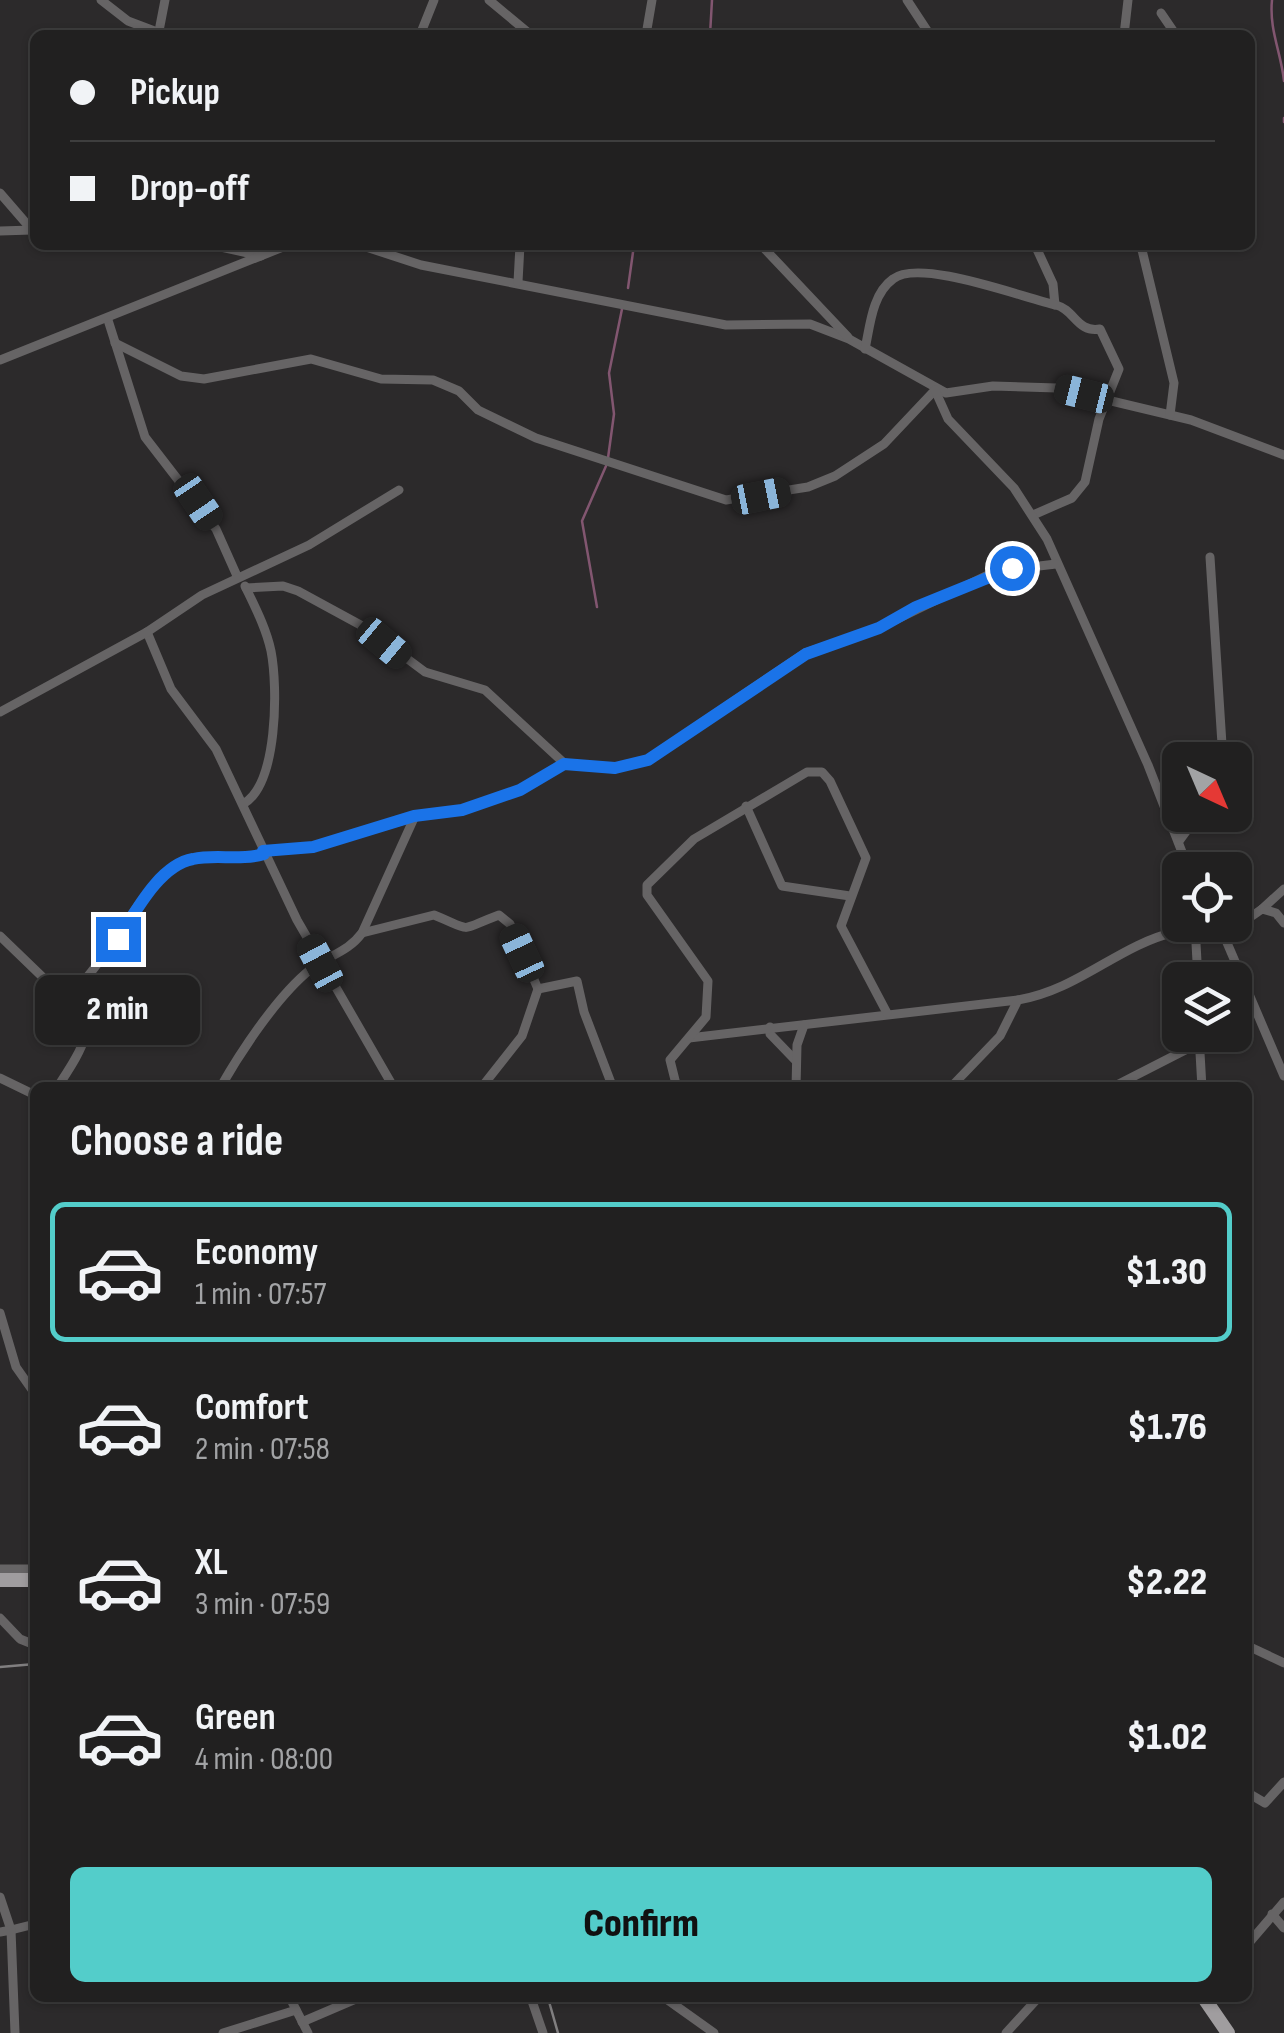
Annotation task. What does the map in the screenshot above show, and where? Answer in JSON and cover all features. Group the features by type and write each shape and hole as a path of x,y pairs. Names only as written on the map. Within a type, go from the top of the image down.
{"main road":[{"path":"0,1580 30,1580"},
{"path":"1207,2002 1228,2033"}],"street":[{"path":"101,0 128,21 154,30"},
{"path":"162,30 165,0"},
{"path":"422,30 434,0"},
{"path":"488,0 525,30"},
{"path":"647,30 652,0"},
{"path":"907,0 927,30"},
{"path":"1125,30 1128,0"},
{"path":"1161,13 1173,30"},
{"path":"0,193 30,227"},
{"path":"0,231 30,230"},
{"path":"375,250 421,265 726,326 810,324 849,339 935,390 946,393 1021,385 1110,400 1170,415 1284,455"},
{"path":"518,282 520,250"},
{"path":"766,250 849,339"},
{"path":"1037,250 1053,284 1055,305"},
{"path":"1138,250 1174,383 1170,415"},
{"path":"0,360 108,320 265,251"},
{"path":"864,349 882,291 907,271 927,269 1055,305 1082,328 1100,329 1119,369 1110,400 1099,419 1080,491 1033,516"},
{"path":"108,320 150,448 216,528 265,628 276,687 264,783 254,798 243,804"},
{"path":"114,344 181,376 204,379 311,359 381,379 433,380 459,390 478,410 536,438 726,500 808,487 835,476 884,444 935,390"},
{"path":"935,390 948,418 1004,477 1033,516 1183,852"},
{"path":"0,712 147,632 238,576 309,545 399,490"},
{"path":"1210,557 1221,742"},
{"path":"0,936 56,990 76,989 177,864 193,858 313,847 414,816 462,810 520,790 564,764 615,768 648,760 806,654 879,628 996,572 1056,564"},
{"path":"246,588 284,586 366,628 425,672 485,690 564,764"},
{"path":"147,632 171,689 216,749 320,963 390,1082"},
{"path":"676,1082 670,1060 706,1017 708,981 645,890 694,839 807,772 822,772 866,858 841,926 887,1013"},
{"path":"746,806 782,886 850,896"},
{"path":"224,1082 297,983 320,963 348,948 362,933 414,816"},
{"path":"1179,842 1186,832"},
{"path":"1252,915 1284,890"},
{"path":"1262,909 1276,913 1284,923"},
{"path":"362,933 434,914 462,928 499,915 510,924 538,989 522,1036 486,1082"},
{"path":"684,1039 1018,1000 1054,992 1162,938"},
{"path":"1226,942 1284,1076"},
{"path":"538,989 578,982 584,1012 611,1082"},
{"path":"60,1082 90,1022 86,1002 76,989"},
{"path":"956,1082 1000,1036 1018,1000"},
{"path":"796,1082 804,1025"},
{"path":"770,1027 770,1034 796,1062"},
{"path":"1121,1082 1175,1052"},
{"path":"1200,1052 1202,1082"},
{"path":"0,1078 30,1092"},
{"path":"0,1314 16,1366 30,1387"},
{"path":"0,1569 30,1569"},
{"path":"0,1618 30,1644"},
{"path":"1252,1648 1284,1663"},
{"path":"1252,1795 1265,1803 1284,1782"},
{"path":"0,1898 12,1930 16,2033"},
{"path":"1252,1939 1284,1902"},
{"path":"1272,1914 1284,1928"},
{"path":"0,1932 30,1925"},
{"path":"292,2002 308,2033"},
{"path":"302,2022 349,2002"},
{"path":"532,2002 543,2033"},
{"path":"671,2002 714,2033"},
{"path":"1006,2033 1034,2002"},
{"path":"224,2033 296,2010"}],"waterway":[{"path":"710,30 712,0"},
{"path":"1272,0 1272,21 1284,81"},
{"path":"628,288 633,250"},
{"path":"608,458 614,414 609,373 622,309"},
{"path":"597,607 582,521 606,466"}],"railway":[{"path":"0,1667 30,1664"},
{"path":"549,2002 558,2033"}],"route":[{"path":"118,939 158,882 177,864 193,858 241,859 264,854 263,851 298,850 414,816 462,810 520,790 564,764 615,768 648,760 733,705 788,663 839,640 879,628 916,607 1012,568"}]}
